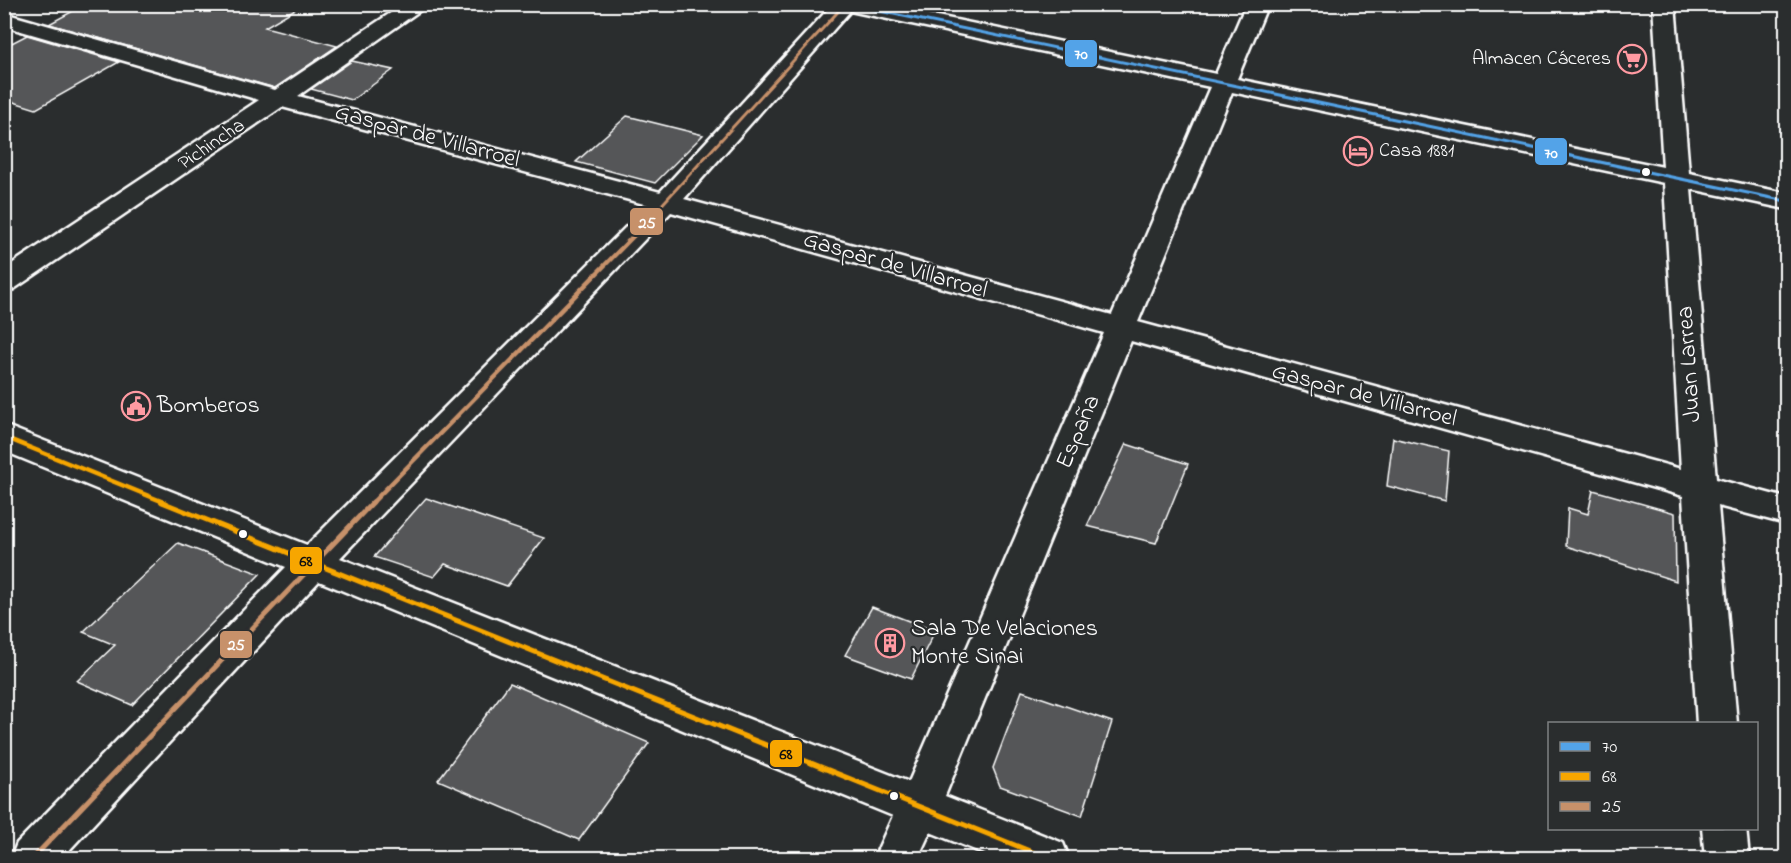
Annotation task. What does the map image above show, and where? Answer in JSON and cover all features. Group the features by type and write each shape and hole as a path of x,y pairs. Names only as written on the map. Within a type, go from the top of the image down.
{"street":[{"name":"Pichincha","path":"4,283 281,99 419,4"},
{"path":"33,858 313,564 666,202 845,4 1786,201"},
{"name":"España","path":"896,858 1122,329 1257,4"},
{"name":"Juan Larrea","path":"1664,4 1717,722"},
{"name":"Gaspar de Villarroel","path":"4,19 281,99 666,202 1786,511"},
{"path":"4,437 313,564 1047,858"},
{"path":"1724,830 1726,858"}],"building":[{"path":"86,4 304,4 265,27 337,46 275,88 49,24"},
{"path":"27,35 119,62 36,109 4,99 4,47"},
{"path":"352,61 393,70 352,100 311,89"},
{"path":"627,116 703,135 655,183 576,162"},
{"path":"1393,438 1449,451 1445,501 1387,486"},
{"path":"1126,444 1188,464 1156,543 1087,526"},
{"path":"1593,490 1675,513 1676,581 1566,546 1568,508 1588,514"},
{"path":"426,498 544,538 507,586 445,564 434,577 374,557"},
{"path":"178,543 260,574 132,705 77,681 115,645 83,632"},
{"name":"Sala De Velaciones Monte Sinai","path":"872,607 935,631 911,679 845,655"},
{"path":"510,683 649,743 579,840 438,780"},
{"path":"1022,691 1112,722 1082,816 1000,786 993,768"}],"transit line":[{"name":"25","path":"33,858 313,563 666,202 845,4"},
{"name":"70","path":"846,4 1786,201"},
{"name":"68","path":"4,437 1047,858"}],"place":[{"name":"Almacen Cáceres","path":"1632,59"},
{"name":"Casa 1881","path":"1358,151"},
{"name":"Bomberos","path":"136,406"},
{"name":"Sala De Velaciones Monte Sinai","path":"890,643"}]}
